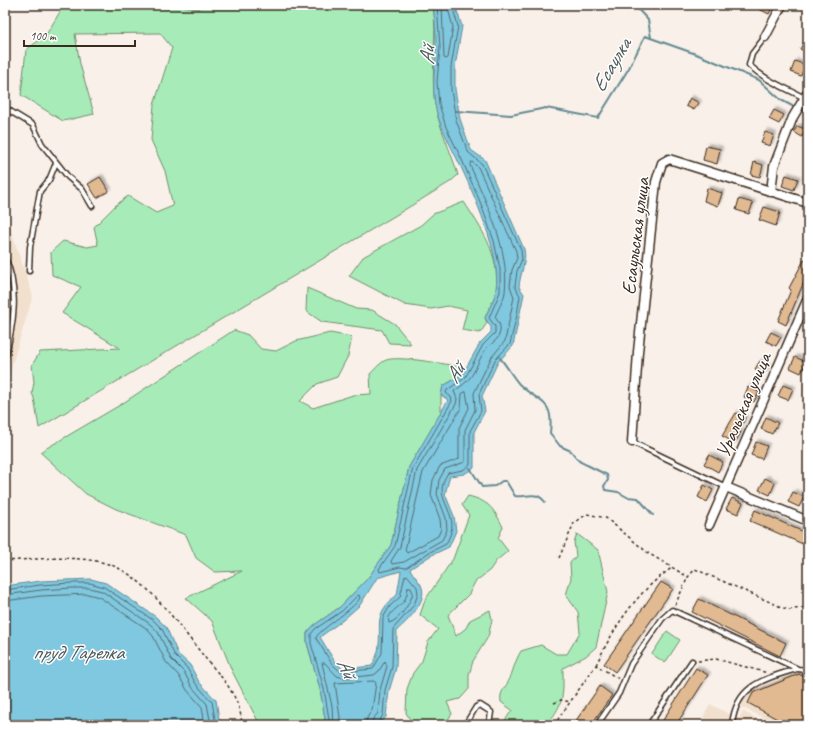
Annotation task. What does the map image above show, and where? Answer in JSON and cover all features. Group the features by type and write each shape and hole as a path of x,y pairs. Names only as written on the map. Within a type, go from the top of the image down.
{"street":[{"path":"766,37 782,5"},
{"path":"771,192 774,166 793,117 807,97"},
{"name":"Есаульская улица","path":"632,442 638,352 656,182 662,163 669,159 808,203"},
{"name":"Уральская улица","path":"709,525 808,298"},
{"path":"726,487 807,518"}],"lane":[{"path":"766,37 752,54 749,65 758,74 780,88 807,97"},
{"path":"5,108 33,125 42,144 56,163 82,189 92,206"},
{"path":"29,271 30,247 40,191 49,180 56,163"},
{"path":"5,258 12,273 14,305 11,333 5,359"},
{"path":"632,442 726,487"},
{"path":"597,725 624,682 631,664 662,619 672,610 798,669 806,670 808,667"},
{"path":"649,725 692,661"},
{"path":"732,725 733,716 738,703 750,687 778,675 798,669"},
{"path":"465,725 476,707 480,705 491,712 490,725"}],"path":[{"path":"559,558 574,523 587,514 606,518 648,553 688,577"},
{"path":"5,561 82,559 106,564 131,576 148,590 231,690 241,710 242,725"},
{"path":"554,725 596,665 604,647 631,605 664,573 672,568"},
{"path":"672,610 688,577 695,569 788,610 808,607"},
{"path":"692,661 716,659 778,675"},
{"path":"596,665 624,682"},
{"path":"554,703 561,700 570,702"}],"shaded area":[{"path":"5,212 33,296 5,388"},
{"path":"799,672 808,676 808,725 778,725 741,707 751,690"},
{"path":"710,704 739,719 742,711 770,725 699,725"}],"green space":[{"path":"64,5 178,5 199,9 202,5 433,5 435,30 433,79 435,104 439,122 458,175 450,182 396,215 39,428 32,393 34,382 32,365 40,352 120,348 62,313 81,287 52,275 51,252 63,241 87,247 98,245 94,227 115,206 128,196 156,213 173,206 165,171 151,140 154,105 172,48 160,33 75,34 80,64 94,114 63,121 21,95 26,50 46,35"},
{"path":"464,202 488,243 497,277 496,290 485,318 487,323 480,333 462,330 467,310 448,306 431,309 405,305 349,276 363,257 421,225 433,214"},
{"path":"307,288 356,309 372,310 395,324 411,344 389,343 382,330 322,322 306,311"},
{"path":"234,330 248,335 261,349 276,351 296,341 330,333 352,337 348,356 337,377 317,384 300,401 313,408 353,395 371,394 370,374 382,362 390,359 410,359 464,367 462,375 443,386 441,395 441,413 409,467 391,545 368,578 340,607 313,626 307,633 307,643 320,689 325,719 324,725 260,725 232,671 212,621 186,598 242,571 215,572 196,558 186,535 116,509 86,494 40,452 120,405"},
{"path":"468,496 486,503 497,515 503,527 498,538 508,551 496,561 490,570 475,582 469,594 448,615 456,636 466,628 470,620 490,610 492,620 488,637 473,661 469,675 469,689 460,699 447,702 452,714 444,725 414,725 406,713 407,689 413,673 422,661 428,642 438,629 420,615 425,600 453,559 469,515 462,505"},
{"path":"577,534 598,550 608,592 596,647 586,656 563,668 562,698 554,716 546,725 502,725 512,710 501,702 501,695 521,651 541,645 556,654 567,654 580,632 578,612 566,595 571,578 570,563 576,556 574,542"},
{"path":"667,631 680,640 665,663 652,654"}],"water":[{"path":"433,5 455,5 462,26 455,67 455,89 460,119 471,150 485,160 524,249 525,258 519,287 524,294 513,346 498,362 482,396 485,411 474,432 474,468 464,474 450,476 445,494 454,516 456,531 449,547 430,556 410,569 421,585 423,591 420,603 412,616 397,630 396,668 389,691 386,717 379,725 324,725 325,719 320,689 307,643 307,633 313,626 340,607 368,578 391,545 409,467 448,400 441,395 443,386 462,375 480,343 491,332 491,327 485,318 493,301 496,290 497,276 495,260 485,224 439,120 435,105 434,76 436,47","holes":["401,571 397,595 389,602 381,615 378,651 372,666 343,669 335,662 320,637 360,605 377,578"]},
{"name":"пруд Тарелка","path":"91,579 106,583 156,617 166,627 178,654 190,665 199,682 216,700 220,725 5,725 5,586 40,581"}],"building":[{"path":"761,5 773,5 769,14 759,9"},
{"path":"808,35 808,53 800,49"},
{"path":"795,61 805,65 801,76 791,72"},
{"path":"690,98 699,103 694,110 686,106"},
{"path":"774,110 784,115 779,124 769,119"},
{"path":"797,126 805,129 802,137 794,132"},
{"path":"765,132 774,135 770,146 761,143"},
{"path":"706,146 720,149 717,164 703,160"},
{"path":"754,162 763,165 760,177 751,175"},
{"path":"786,175 798,179 794,190 782,186"},
{"path":"100,177 109,191 97,198 88,184"},
{"path":"707,188 722,193 718,206 704,201"},
{"path":"739,199 753,203 749,214 736,210"},
{"path":"764,207 780,212 776,226 759,220"},
{"path":"804,260 808,262 808,272 786,325 778,321 791,290 789,288"},
{"path":"771,332 781,337 776,346 766,341"},
{"path":"795,357 806,362 801,373 790,368"},
{"path":"760,361 768,365 764,374 755,369"},
{"path":"783,385 793,389 788,400 778,396"},
{"path":"748,387 759,392 754,402 744,397"},
{"path":"736,413 745,418 739,431 741,432 735,443 722,436"},
{"path":"766,417 778,423 772,434 761,429"},
{"path":"756,442 767,446 762,459 751,455"},
{"path":"709,455 723,462 718,472 704,464"},
{"path":"765,478 775,483 770,495 759,490"},
{"path":"704,485 713,490 707,502 698,497"},
{"path":"793,492 804,497 799,507 788,502"},
{"path":"732,498 743,503 738,514 726,509"},
{"path":"755,510 808,534 805,545 750,521"},
{"path":"661,582 673,589 615,672 604,664"},
{"path":"699,599 786,643 780,656 692,612"},
{"path":"696,668 708,675 676,725 660,725"},
{"path":"799,674 808,679 808,725 788,725 748,703 753,693"},
{"path":"600,686 612,695 591,725 573,725"}],"waterway":[{"path":"634,5 648,20 651,38"},
{"name":"Есаулка","path":"456,111 511,115 546,108 598,118 629,68 645,36 696,54 759,80 781,100 796,108"},
{"name":"Есаулка","path":"800,110 808,114"},
{"path":"500,358 519,384 547,407 550,413 550,433 560,446 571,451 579,461 607,475 608,480 604,486 605,490 618,492 627,497 638,498 653,515"},
{"path":"470,468 482,487 495,486 502,481 506,481 515,496 534,495 542,498 545,502"}],"water label":[{"name":"Ай","path":"427,55"},
{"name":"Ай","path":"455,373"},
{"name":"Ай","path":"347,668"}]}
